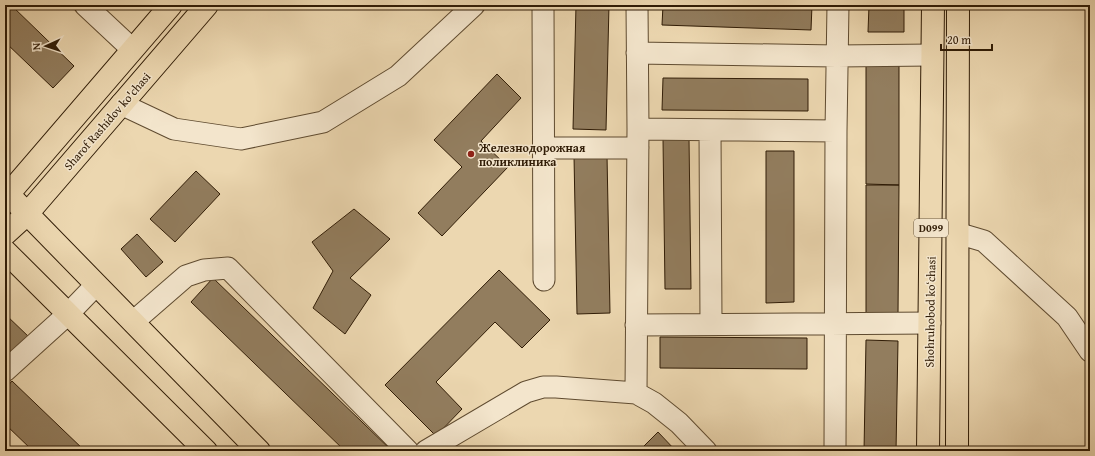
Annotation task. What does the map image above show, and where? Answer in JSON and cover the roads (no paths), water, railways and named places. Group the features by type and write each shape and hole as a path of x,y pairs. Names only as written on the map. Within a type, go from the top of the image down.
{"main road":[{"path":"171,5 6,195 27,214 259,451"},
{"name":"Sharof Rashidov ko'chasi","path":"5,234 27,214 207,5"},
{"name":"Shohruhobod koʻchasi","path":"928,451 933,5"},
{"name":"D099","path":"957,451 958,5"},
{"path":"5,251 206,451"}],"street":[{"path":"85,5 132,49"},
{"path":"121,104 174,129 241,139 323,122 398,76 474,5"},
{"path":"543,5 544,280"},
{"path":"636,393 638,138 637,5"},
{"path":"835,451 838,5"},
{"path":"638,53 837,56 932,55"},
{"path":"544,148 710,130 836,131"},
{"path":"710,130 711,324"},
{"path":"957,233 984,241 1067,317 1090,351"},
{"path":"133,322 186,276 204,270 228,268 408,451"},
{"path":"5,371 68,314 96,284"},
{"path":"636,325 930,324"},
{"path":"426,451 526,392 543,387 636,393 654,403 679,423 706,451"},
{"path":"928,451 938,451"}],"place":[{"name":"Железнодорожная поликлиника","path":"471,154"}]}
